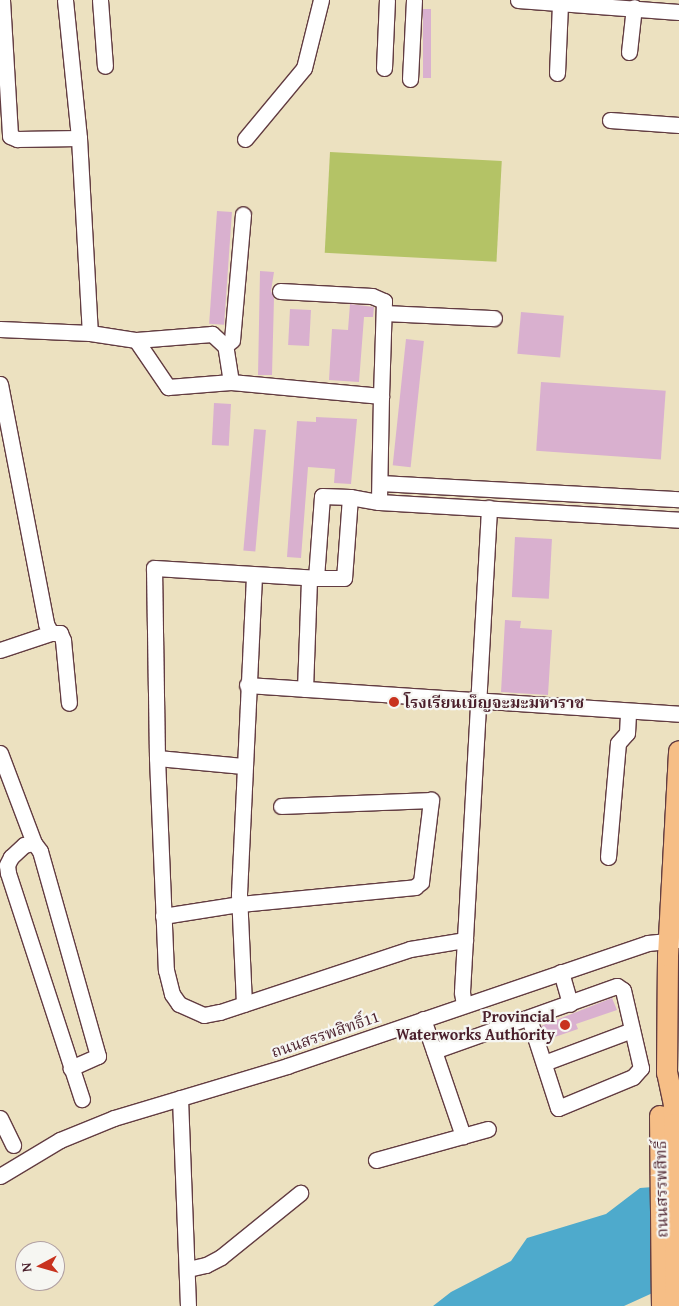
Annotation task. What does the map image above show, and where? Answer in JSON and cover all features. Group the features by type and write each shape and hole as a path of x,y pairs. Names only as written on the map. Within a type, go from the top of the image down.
{"main road":[{"name":"ถนนสรรพสิทธิ์","path":"662,1306 668,1073 673,1029 673,940 679,751"},
{"name":"ถนนสรรพสิทธิ์","path":"667,1105 676,1306"}],"street":[{"path":"2,0 10,136 16,140 79,138"},
{"path":"64,0 79,138 90,333"},
{"path":"100,0 105,66"},
{"path":"245,139 304,68 321,0"},
{"path":"384,68 387,0"},
{"path":"410,79 414,0"},
{"path":"520,0 679,12"},
{"path":"557,74 560,3"},
{"path":"629,52 634,8"},
{"path":"610,120 679,125"},
{"path":"225,346 232,340 243,214"},
{"path":"280,291 372,296 384,301 386,313 381,396 379,502"},
{"path":"386,313 494,318"},
{"path":"0,328 90,333 136,340 212,334 225,346 231,382"},
{"path":"136,340 168,387 231,382 381,396"},
{"path":"0,384 4,427 46,624 51,633"},
{"path":"380,483 679,499"},
{"path":"305,689 312,578 322,496 350,497 379,502 679,520"},
{"path":"350,497 344,578 312,578 154,568 157,758 163,916 166,970 172,994 179,1004 204,1015 244,1004 410,949 465,940"},
{"path":"464,1005 462,992 489,508"},
{"path":"244,1004 240,904 243,766 254,574"},
{"path":"0,650 51,633 60,634 63,640 69,703"},
{"path":"248,685 679,714"},
{"path":"608,857 618,743 627,733 628,711"},
{"path":"0,753 4,782 34,843 40,851 98,1056 71,1068"},
{"path":"157,758 243,766"},
{"path":"163,916 240,904 415,887 421,882 431,804 428,799 281,806"},
{"path":"34,843 24,845 11,857 7,865 8,873 82,1099"},
{"name":"ถนนสรรพสิทธิ์11","path":"0,1176 60,1140 114,1118 287,1066 648,943 673,940"},
{"path":"560,972 570,1004"},
{"path":"434,1051 529,1018 620,987 641,1068 638,1073 558,1108 529,1018"},
{"path":"423,1019 463,1136"},
{"path":"544,1063 632,1030"},
{"path":"180,1098 188,1306"},
{"path":"0,1118 13,1145"},
{"path":"376,1160 488,1129"},
{"path":"188,1269 206,1265 221,1257 300,1193"}],"green space":[{"path":"330,152 502,161 496,262 325,253"}],"water":[{"path":"679,1185 679,1281 624,1306 433,1306 451,1292 511,1261 527,1238 606,1214 640,1188"}],"building":[{"path":"423,9 431,9 431,78 423,78"},
{"path":"217,211 232,212 224,325 209,324"},
{"path":"260,271 274,272 271,291 274,298 272,375 258,375"},
{"path":"350,304 374,307 373,317 364,317 359,382 329,380 332,329 348,330"},
{"path":"290,309 311,310 309,346 288,345"},
{"path":"521,312 564,316 560,358 517,354"},
{"path":"406,339 424,341 411,467 393,465"},
{"path":"541,382 666,391 661,460 536,451"},
{"path":"214,403 231,404 229,446 212,445"},
{"path":"316,417 357,419 351,484 334,483 335,469 308,467 301,558 287,557 297,421 316,422"},
{"path":"254,429 266,430 255,552 243,551"},
{"path":"515,537 552,539 549,599 512,597"},
{"path":"505,620 521,621 520,628 552,630 548,695 501,692"},
{"path":"612,998 617,1010 576,1024 578,1029 546,1040 541,1026"}],"place":[{"name":"โรงเรียนเบ็ญจะมะมหาราช","path":"394,702"},
{"name":"Provincial Waterworks Authority","path":"565,1025"}]}
